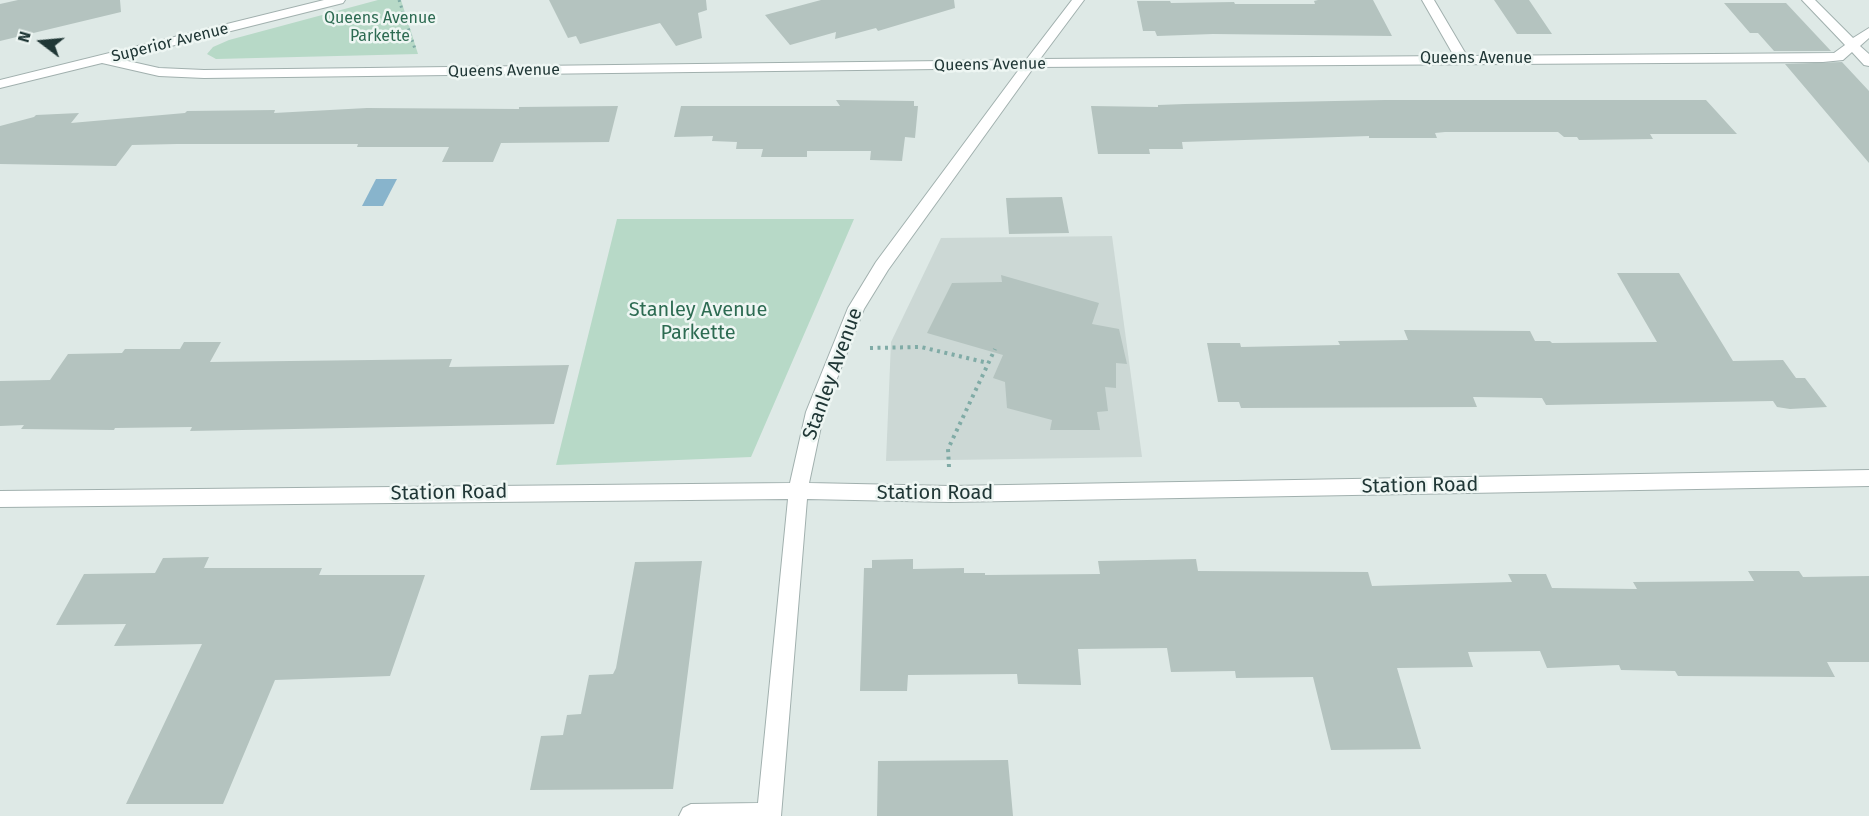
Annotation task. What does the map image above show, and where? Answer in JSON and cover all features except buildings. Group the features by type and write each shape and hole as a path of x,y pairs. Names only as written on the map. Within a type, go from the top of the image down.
{"street":[{"name":"Superior Avenue","path":"0,84 339,0"},
{"name":"Stanley Avenue","path":"769,815 798,491 815,412 856,308 882,266 999,104 1078,0"},
{"path":"1428,0 1462,60"},
{"path":"1808,0 1869,62"},
{"name":"Queens Avenue","path":"104,59 159,72 422,73 1031,64 1838,57 1851,44 1869,32"},
{"name":"Station Road","path":"0,499 798,491 950,494 1869,478"},
{"path":"691,816 769,815"}],"path":[{"path":"399,0 422,73"},
{"path":"840,347 921,347 988,363"},
{"path":"950,494 948,449 995,349"}],"shaded area":[{"path":"1112,236 1142,457 886,461 891,342 941,238"}],"green space":[{"name":"Queens Avenue Parkette","path":"378,0 401,0 418,54 216,59 207,54 213,47 229,40"},
{"name":"Stanley Avenue Parkette","path":"617,219 854,219 751,457 556,465"}],"water":[{"path":"376,179 397,179 383,206 362,206"}]}
